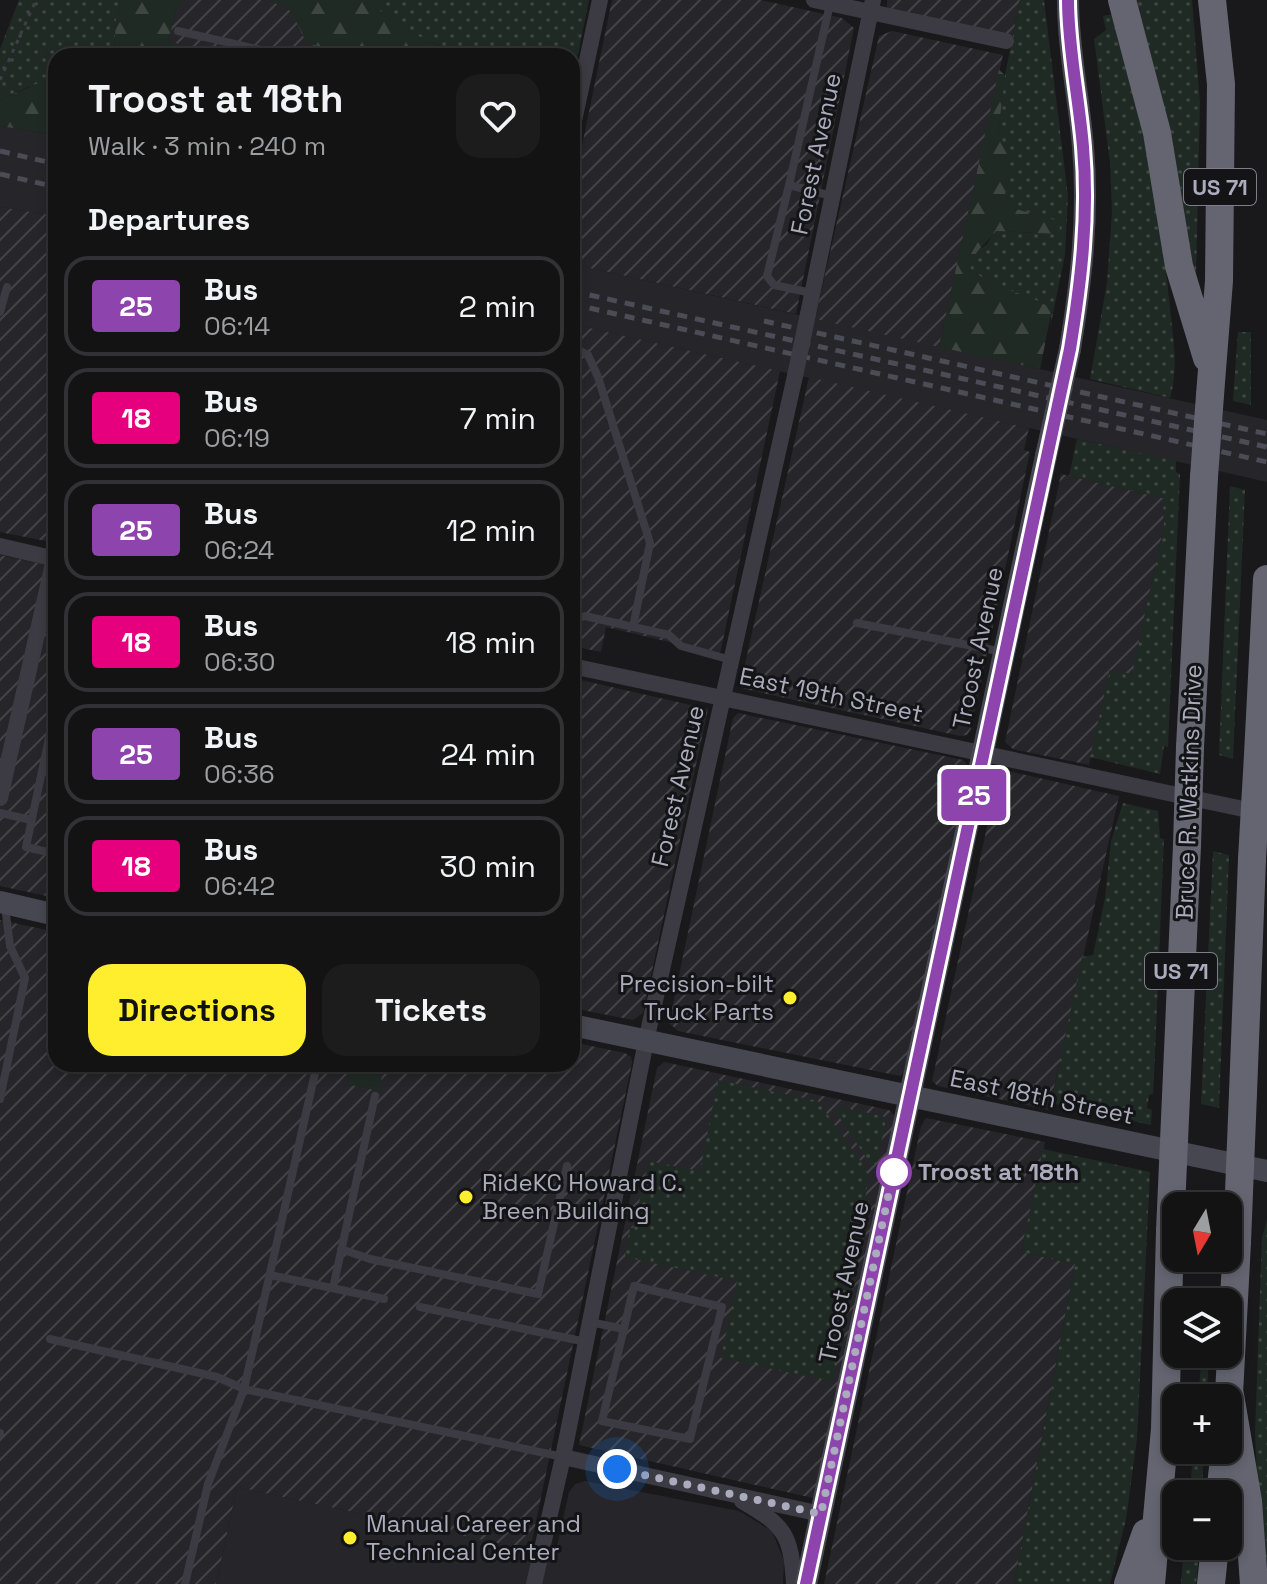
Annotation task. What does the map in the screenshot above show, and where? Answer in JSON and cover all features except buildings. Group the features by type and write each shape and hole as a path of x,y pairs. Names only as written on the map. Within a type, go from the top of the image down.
{"highway":[{"path":"1122,0 1157,133 1179,266 1211,385"},
{"name":"Bruce R. Watkins Drive","path":"1151,1584 1165,1429 1190,747 1204,477 1219,281 1221,84 1212,0"},
{"name":"US 71","path":"1230,1384 1267,579"},
{"path":"1241,1464 1248,1501 1254,1584"},
{"path":"1128,1584 1159,1495"},
{"path":"1211,1584 1214,1560"}],"main road":[{"name":"Troost Avenue","path":"806,1584 1070,349 1086,223 1083,149 1068,5"},
{"path":"2,903 48,913"},
{"name":"East 18th Street","path":"580,1027 1267,1171"}],"street":[{"path":"580,92 600,0"},
{"path":"822,2 872,6 1006,41"},
{"name":"Forest Avenue","path":"534,1584 563,1457 646,1041 795,376 872,6"},
{"path":"0,546 48,557"},
{"path":"0,798 48,589"},
{"name":"East 19th Street","path":"580,668 1267,814"},
{"path":"563,1457 821,1514"},
{"path":"727,1493 781,1527 792,1551 794,1584"}],"lane":[{"path":"812,293 774,285 767,276 789,185 822,2"},
{"path":"178,31 253,48"},
{"path":"789,185 832,196"},
{"path":"0,312 7,287"},
{"path":"580,351 588,355 598,377 650,543 633,627"},
{"path":"580,617 669,635 681,646 731,660"},
{"path":"857,623 1004,652"},
{"path":"48,742 26,847 48,852"},
{"path":"0,813 31,820"},
{"path":"0,1099 25,978 10,946 2,903"},
{"path":"185,1584 208,1484 244,1389 315,1072"},
{"path":"333,1288 375,1096"},
{"path":"341,1249 370,1259 538,1294 567,1166"},
{"path":"270,1275 384,1299"},
{"path":"634,1286 722,1307 690,1439 602,1421 624,1329 634,1286"},
{"path":"420,1307 586,1342"},
{"path":"590,1322 624,1329"},
{"path":"50,1339 217,1377 244,1389 563,1457"}],"path":[{"path":"0,80 36,0"}],"shaded area":[{"path":"184,0 269,0 291,11 299,24 323,48 176,48 177,44 168,41 176,11"},
{"path":"612,0 761,0 842,18 854,28 796,314 580,266 580,155"},
{"path":"887,0 1020,0 1012,39 887,8"},
{"path":"892,31 1003,55 939,347 815,319 879,36"},
{"path":"0,126 48,134 48,215 0,207"},
{"path":"0,207 48,215 48,541 0,532"},
{"path":"580,266 1267,420 1267,482 580,326"},
{"path":"580,326 780,371 720,654 606,627 601,652 580,648"},
{"path":"809,377 1029,428 1024,450 1030,452 971,729 967,735 744,689 741,682"},
{"path":"1061,474 1163,498 1164,525 1132,675 1110,670 1089,765 1013,749 1005,742"},
{"path":"0,555 48,565 48,896 0,886"},
{"path":"580,680 708,709 643,1013 633,1020 580,1010"},
{"path":"738,713 963,760 968,765 970,770 904,1072 900,1076 678,1031 669,1023 733,718"},
{"path":"1008,771 1119,796 1049,1110 938,1086 932,1081 998,776"},
{"path":"0,920 48,930 48,1072 580,1072 580,1044 631,1057 530,1550 237,1487 216,1584 0,1584"},
{"path":"664,1062 889,1110 895,1116 816,1496 813,1498 579,1445 657,1068"},
{"path":"926,1118 1045,1142 1021,1252 1075,1264 1014,1584 824,1584 921,1126"},
{"name":"Manual Career and Technical Center","path":"585,1481 739,1511 772,1531 784,1561 783,1584 216,1584 237,1487 555,1555 569,1492 575,1484"}],"green space":[{"path":"19,0 121,0 114,48 48,48 48,81 0,100 0,49"},
{"path":"121,0 184,0 176,11 168,41 178,44 177,48 114,48"},
{"path":"269,0 379,0 380,11 403,29 445,48 325,48 306,42 291,11"},
{"path":"379,0 589,0 579,48 445,48 403,29 380,11"},
{"path":"1020,0 1044,0 1068,196 1065,255 1050,328 1052,309 990,282 970,268 973,254 987,244 995,231 1057,234 1057,221 1016,209 1009,204 1005,195 1010,173 998,135 1005,75"},
{"path":"1133,0 1192,0 1200,103 1196,278 1189,278"},
{"path":"1114,14 1140,123 1161,234 1174,353 1170,398 1090,379 1107,283 1112,212 1110,163 1094,39 1106,30 1103,16"},
{"path":"999,70 1005,75 998,135 1010,150 1010,173 1005,195 1009,204 1016,209 1058,221 1060,229 1058,234 996,231 977,252 970,268 989,282 1052,309 1040,369 939,347"},
{"path":"48,79 48,134 0,126 0,100"},
{"path":"1238,332 1251,332 1251,405 1233,401"},
{"path":"1077,439 1176,461 1176,472 1180,474 1168,747 1164,746 1160,774 1090,757 1110,670 1132,674 1164,525 1163,498 1069,476"},
{"path":"1230,486 1245,490 1233,759 1219,755"},
{"path":"1123,803 1158,811 1160,838 1164,839 1153,1094 1149,1095 1147,1108 1152,1110 1151,1125 1051,1103 1082,957 1093,955 1105,898 1111,841"},
{"path":"1213,851 1229,855 1219,1108 1201,1104"},
{"path":"349,1072 380,1072 379,1091 347,1084"},
{"path":"718,1080 818,1101 869,1173 865,1201 870,1202 833,1382 721,1358 737,1281 625,1257 649,1161 700,1171"},
{"path":"840,1106 885,1117 876,1165 871,1165 836,1112"},
{"path":"1043,1149 1150,1172 1137,1439 1126,1519 1110,1584 1014,1584 1075,1264 1021,1252"},
{"path":"1267,1220 1267,1584 1259,1518 1255,1433 1262,1237"},
{"path":"1201,1368 1208,1368 1208,1384 1199,1384"},
{"path":"1192,1464 1203,1464 1203,1480 1191,1480"},
{"path":"1183,1560 1199,1560 1196,1584 1181,1584"}],"railway":[{"path":"0,151 48,162"},
{"path":"0,174 48,185"},
{"path":"580,293 1267,447"},
{"path":"580,306 1267,462"},
{"path":"764,321 1267,434"}],"bus line":[{"name":"25","path":"806,1584 1070,349 1086,223 1083,149 1068,0"}],"place":[{"name":"Precision-bilt Truck Parts","path":"790,998"},
{"name":"Troost at 18th","path":"894,1172"},
{"name":"RideKC Howard C. Breen Building","path":"466,1197"},
{"name":"Manual Career and Technical Center","path":"350,1538"}],"route":[{"path":"617,1469 821,1514 894,1169 894,1172"}]}
